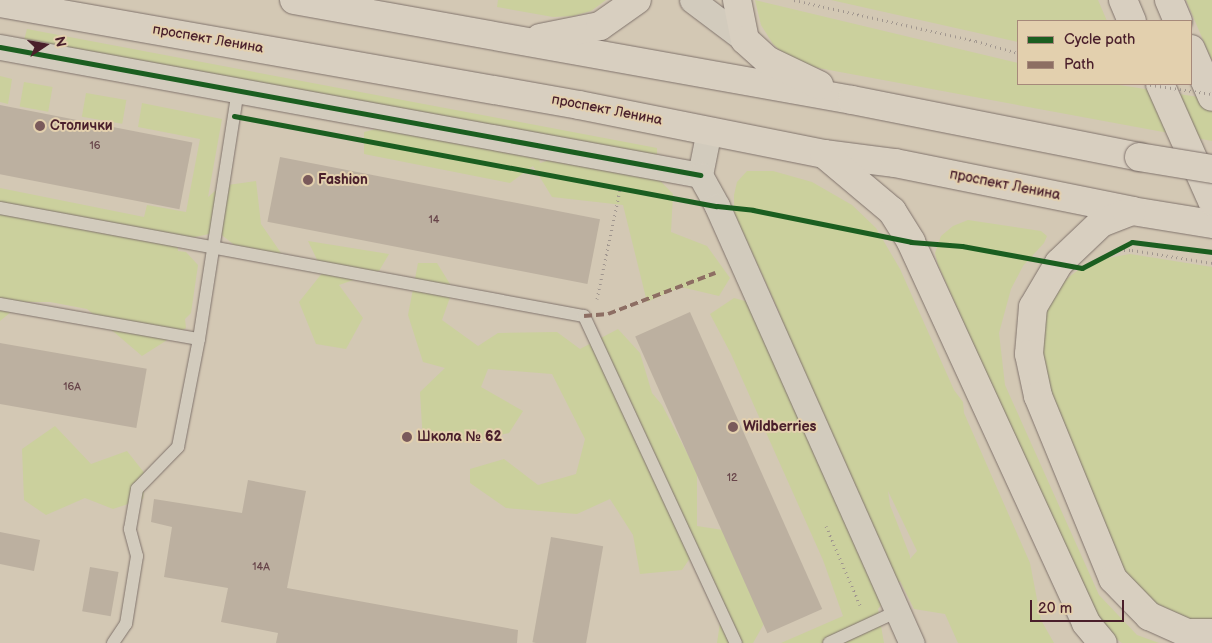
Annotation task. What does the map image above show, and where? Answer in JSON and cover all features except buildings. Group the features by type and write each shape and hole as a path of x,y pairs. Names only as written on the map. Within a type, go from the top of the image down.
{"main road":[{"path":"294,0 852,100 1212,169"},
{"path":"527,41 600,26 636,0"},
{"path":"737,0 746,40 767,60 852,100"},
{"path":"1123,0 1132,20"},
{"path":"1169,0 1178,20"},
{"name":"проспект Ленина","path":"0,3 569,103 824,154 895,163 1212,224"},
{"path":"1192,52 1212,96"},
{"path":"1160,85 1212,200"},
{"path":"824,154 892,211 911,242 1093,636"},
{"path":"1132,210 1101,223 1058,263 1033,307 1029,354 1038,396 1113,579 1148,616 1188,633 1212,632"}],"street":[{"path":"692,0 746,40"},
{"path":"0,47 700,175"},
{"path":"709,130 700,175 717,206 912,643"}],"lane":[{"path":"113,643 126,624 137,556 130,530 136,489 178,447 199,339 238,91"},
{"path":"0,208 584,316 736,643"},
{"path":"0,304 199,339"},
{"path":"828,643 898,611"}],"path":[{"path":"794,0 976,41 1017,53"},
{"path":"1151,85 1212,96"},
{"path":"611,185 630,189"},
{"path":"584,316 599,296 621,187"},
{"path":"1113,250 1132,242"},
{"path":"1113,250 1132,250 1212,263"}],"green space":[{"path":"498,0 606,0 591,11 573,16 553,17 497,7"},
{"path":"755,0 1017,63 1017,85 1119,85 1212,99 1212,141 813,67 788,58 773,44 761,25"},
{"path":"831,0 1098,0 1107,20 1017,20 1017,42"},
{"path":"1186,0 1212,0 1212,61"},
{"path":"27,29 657,148 657,154 650,157 635,155 673,194 671,232 707,246 730,278 719,296 681,287 647,302 623,205 552,197 533,166 510,183 364,154 364,132 428,116 23,44","holes":["535,138 569,154 540,163"]},
{"path":"0,76 12,79 8,104 0,102"},
{"path":"24,82 53,87 48,112 20,107"},
{"path":"86,93 126,100 122,124 82,117"},
{"path":"142,103 222,119 208,197 221,186 256,181 261,224 281,253 247,255 218,232 177,241 178,251 186,252 198,265 191,313 185,319 186,328 142,356 87,309 50,302 23,302 0,321 0,188 144,217 147,205 186,212 200,139 138,127"},
{"path":"747,171 773,171 812,182 852,205 876,228 900,269 954,390 963,402 964,413 1030,563 1041,620 1054,643 958,643 945,614 914,609 900,581 878,609 884,643 781,643 843,616 823,560 731,354 710,314 734,298 763,306 780,314 734,213 734,195 737,182","holes":["888,491 917,551 910,559 890,505"]},
{"path":"968,220 1041,231 1047,236 1044,243 1023,266 1011,289 999,333 1005,385 1099,595 1137,635 1159,643 1122,643 1115,638 1091,609 938,265 935,253 941,236 953,226"},
{"path":"308,241 389,254 379,271 339,285 363,318 346,349 316,344 299,302 323,272"},
{"path":"1130,254 1212,267 1212,620 1192,620 1155,603 1124,570 1035,366 1041,306 1065,280 1077,271 1103,259"},
{"path":"418,263 437,263 453,289 442,320 478,346 498,333 557,332 580,349 618,329 640,353 652,393 662,405 697,472 697,526 723,530 765,622 753,643 717,643 722,609 694,552 682,570 640,574 633,535 610,499 577,514 506,508 470,483 470,469 504,459 538,485 576,474 585,439 552,374 488,369 481,387 523,411 509,433 468,442 423,443 420,392 445,368 423,362 408,315"},
{"path":"55,426 91,464 127,451 146,475 143,499 113,509 85,498 46,515 24,500 22,449"}],"marked path":[{"path":"584,316 608,314 715,273"}],"cycle path":[{"path":"0,47 700,175"},
{"path":"234,116 717,206 753,210 911,242 962,246 1082,268 1132,242 1212,252"}],"place":[{"name":"Столички","path":"40,126"},
{"name":"Fashion","path":"308,180"},
{"name":"Wildberries","path":"733,427"},
{"name":"Школа № 62","path":"407,437"}]}
